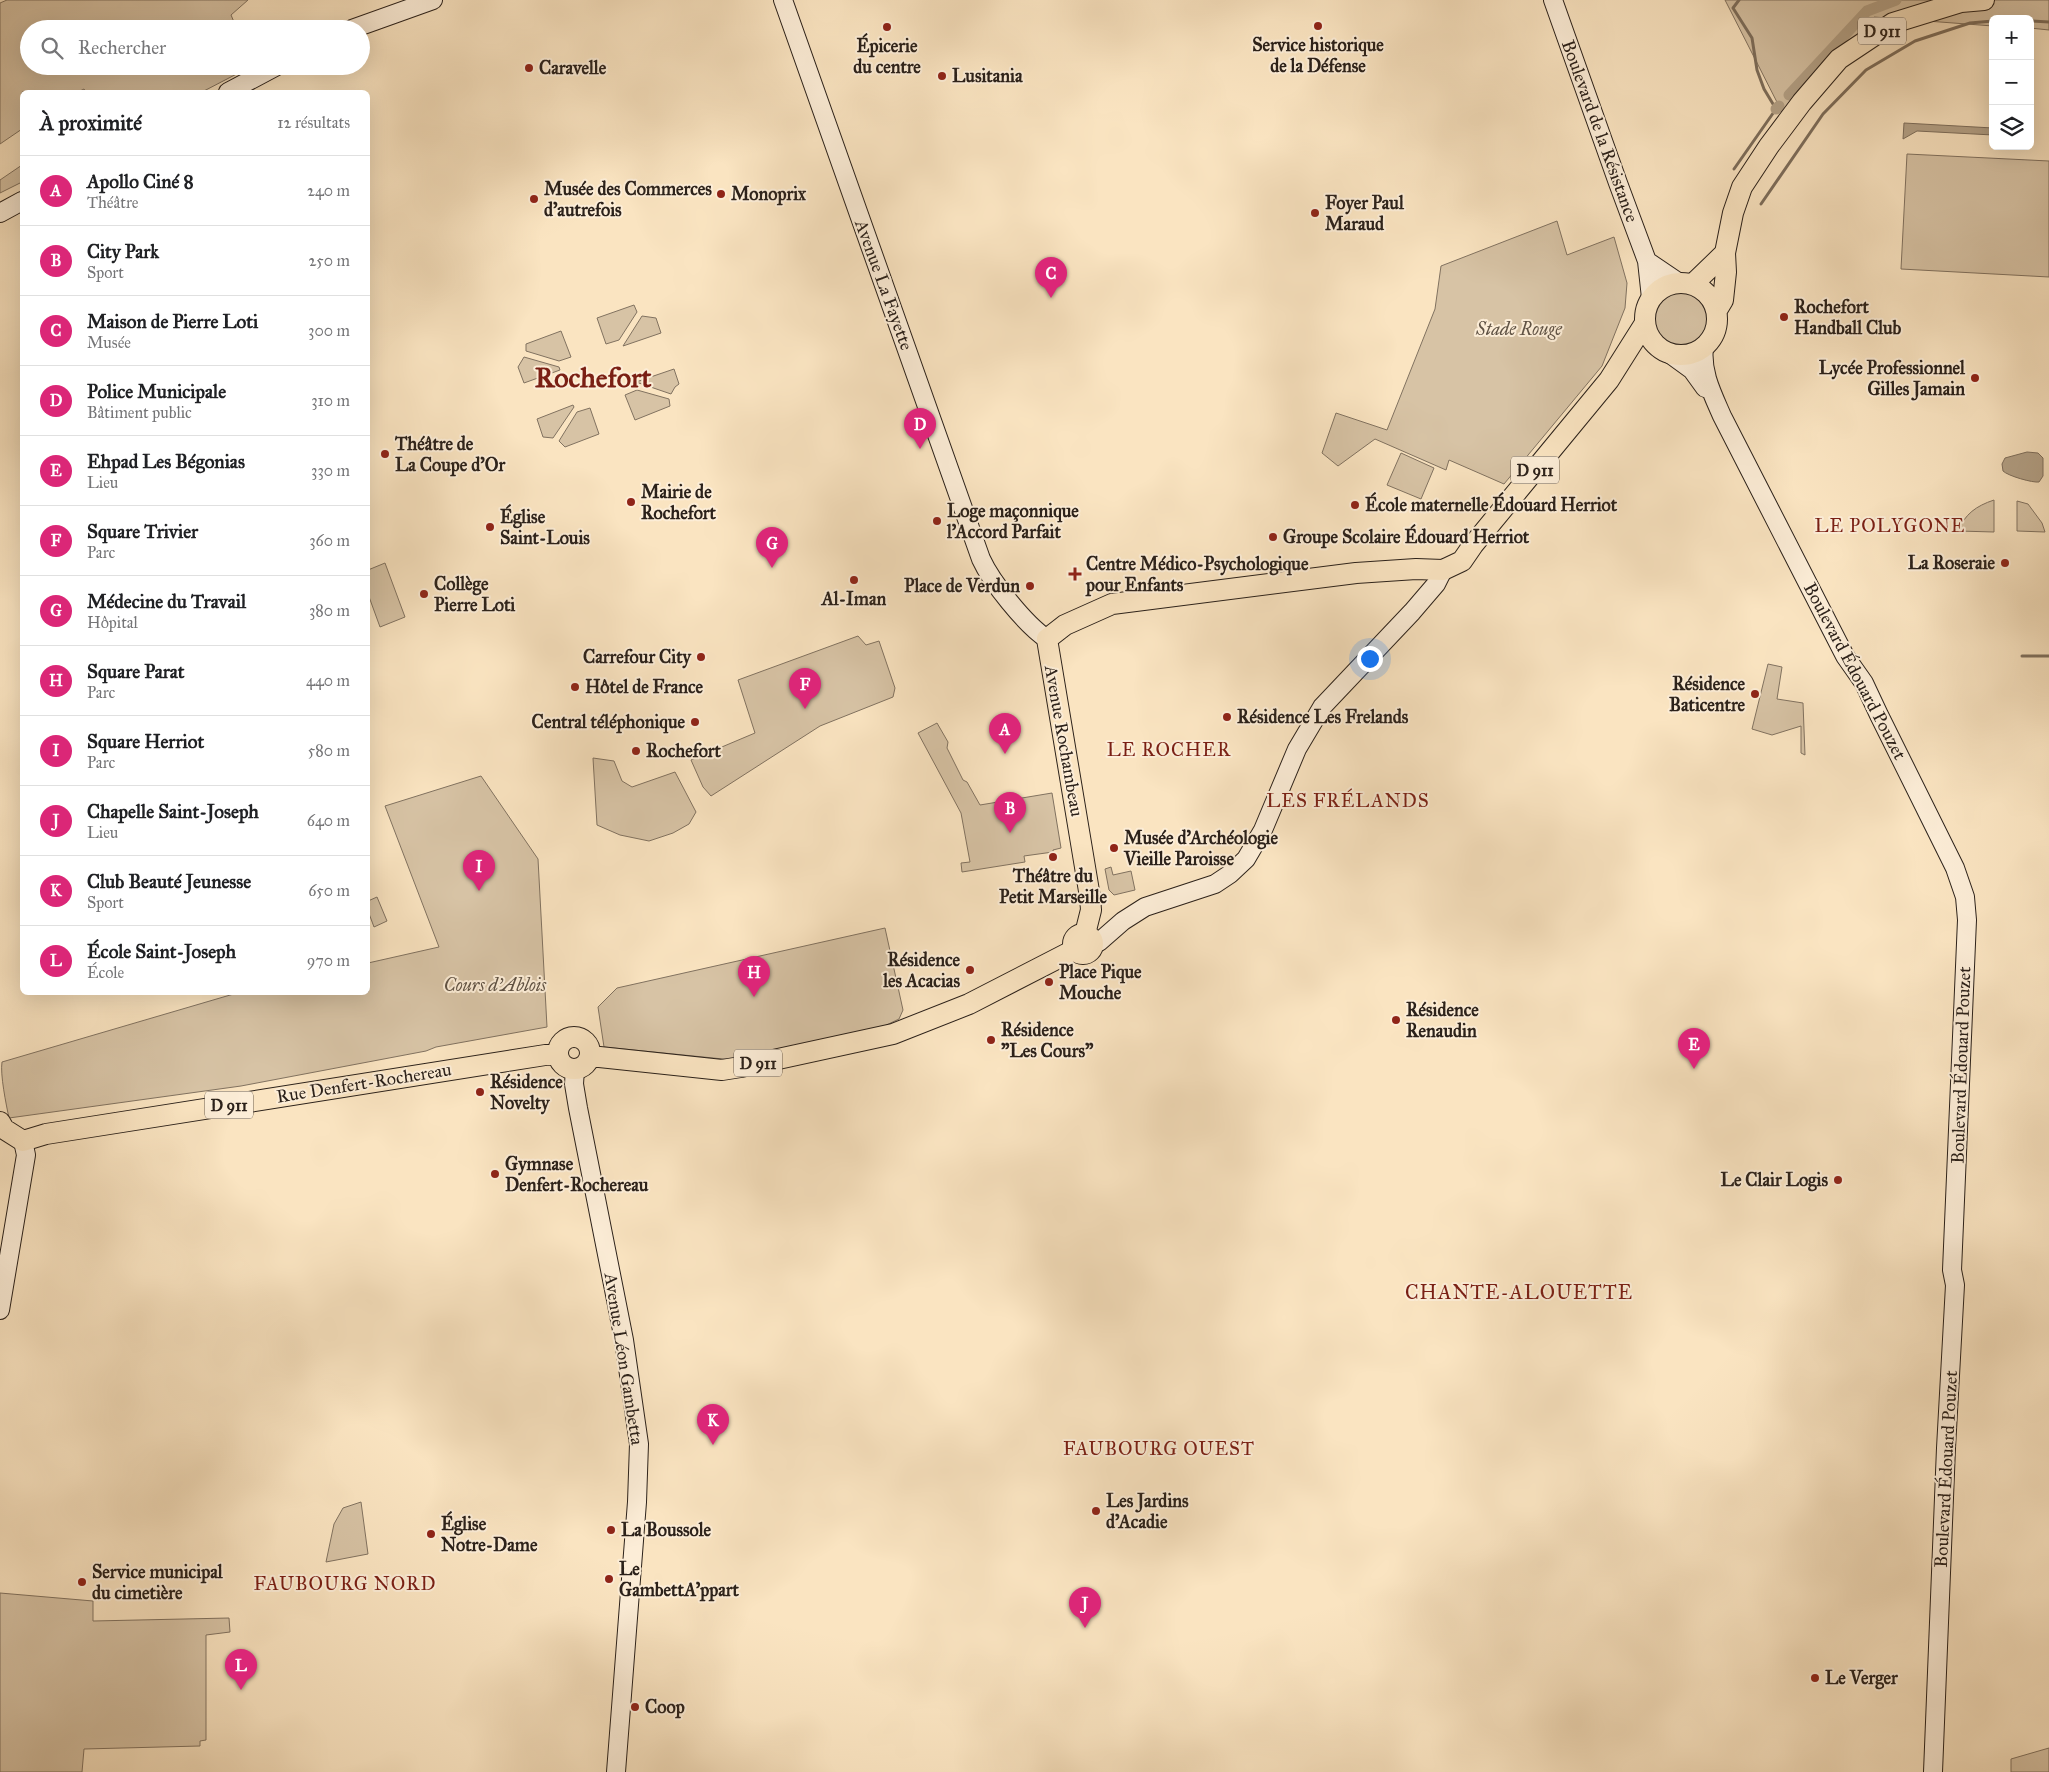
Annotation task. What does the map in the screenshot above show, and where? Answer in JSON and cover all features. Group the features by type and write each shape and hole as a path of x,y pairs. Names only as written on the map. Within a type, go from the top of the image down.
{"main road":[{"name":"D 911","path":"1716,310 1723,300 1726,272 1725,254 1733,213 1742,187 1775,139 1839,59 1893,23 1961,2 1984,0"},
{"path":"1686,283 1725,254"},
{"path":"1686,283 1704,290 1712,299 1718,320 1714,336 1704,347 1685,355 1665,351 1647,333 1645,323 1647,306 1658,290 1668,285 1686,283"},
{"name":"D 911","path":"1443,570 1462,561 1473,545 1609,380 1645,323"},
{"name":"D 911","path":"1609,380 1632,360 1643,354 1665,351"},
{"path":"1047,639 1065,625 1112,604 1356,573 1416,569 1443,570"},
{"name":"Avenue Rochambeau","path":"1047,639 1090,896 1091,910 1082,942"},
{"name":"D 911","path":"582,1062 722,1070 893,1034 956,1008 966,999 1057,949 1082,942"},
{"path":"571,1037 581,1038 588,1046 582,1062 570,1068 562,1063 558,1053 563,1041 571,1037"},
{"name":"Rue Denfert-Rochereau","path":"23,1141 37,1136 558,1053"},
{"path":"0,1122 4,1129 23,1141"}],"street":[{"path":"370,23 433,0"},
{"name":"Avenue La Fayette","path":"783,0 986,570 1030,626 1047,639"},
{"name":"Boulevard de la Résistance","path":"1553,0 1647,261 1651,298"},
{"path":"232,90 260,75"},
{"path":"0,213 20,202"},
{"path":"1647,261 1686,283"},
{"name":"Boulevard Édouard Pouzet","path":"1704,347 1703,364 1708,384 1722,416 1845,656 1871,695 1879,715 1941,838 1965,897 1967,920 1952,1270 1955,1285 1945,1458 1933,1772"},
{"name":"Boulevard Édouard Pouzet","path":"1665,351 1692,370 1722,416"},
{"name":"D 911","path":"1082,942 1099,942 1123,921 1145,906 1215,884 1230,874 1246,859 1263,830 1297,749 1322,707 1412,612 1436,584 1443,570"},
{"name":"Avenue Léon Gambetta","path":"582,1062 574,1084 624,1340 639,1444 637,1502 616,1772"},
{"path":"0,1310 26,1155 23,1141"}],"green space":[{"path":"7,0 248,0 231,15 233,20 20,20 20,75 235,75 206,90 20,90 20,130 0,144 0,3"},
{"path":"1725,0 2049,0 2049,30 2034,28 2034,15 1989,15 1989,26 1874,17 1782,112"},
{"path":"1907,154 2049,161 2049,277 1901,269"},
{"path":"20,166 20,183 0,193 0,180"},
{"name":"Stade Rouge","path":"1557,221 1567,255 1614,237 1627,283 1625,308 1602,366 1504,484 1449,460 1446,470 1375,439 1338,466 1322,453 1336,413 1387,430 1435,309 1441,266"},
{"path":"1681,286 1693,288 1703,295 1710,305 1712,317 1710,329 1703,339 1693,346 1681,348 1669,346 1659,339 1652,329 1650,317 1652,305 1659,295 1669,288"},
{"path":"634,305 637,312 619,340 606,344 597,318"},
{"path":"642,316 656,318 661,333 623,346"},
{"path":"561,331 571,357 559,361 526,351 526,344"},
{"path":"524,357 559,367 560,370 524,383 518,367"},
{"path":"674,369 679,384 671,394 636,382"},
{"path":"637,390 669,399 670,406 635,420 625,395"},
{"path":"573,405 574,407 553,438 543,437 537,419"},
{"path":"590,408 599,434 565,447 559,441 577,412"},
{"path":"1401,453 1434,468 1421,499 1387,485"},
{"path":"1994,500 1994,532 1958,531 1972,511"},
{"path":"2017,501 2028,504 2042,523 2045,532 2017,531"},
{"path":"385,563 405,617 380,627 370,600 370,569"},
{"path":"858,636 866,645 879,641 895,688 893,697 820,726 711,796 703,787 691,760 755,733 738,680"},
{"path":"1768,664 1782,667 1777,699 1803,703 1805,755 1801,753 1801,726 1772,735 1752,729"},
{"path":"937,723 948,742 947,748 963,780 967,782 980,805 1052,793 1061,848 1053,850 1053,852 1024,856 1025,862 962,872 961,863 970,862 961,813 918,733"},
{"path":"593,758 614,761 622,781 632,787 675,772 696,812 689,824 673,833 649,841 620,835 597,825"},
{"name":"Cours d'Ablois","path":"481,776 538,859 547,1027 241,1086 9,1118 2,1062 230,995 370,995 370,963 439,947 385,806"},
{"path":"1111,867 1113,875 1131,871 1135,890 1114,895 1109,890 1105,869"},
{"path":"377,897 387,921 374,927 370,916 370,900"},
{"path":"885,928 903,1010 899,1019 880,1028 733,1060 604,1047 598,1007 617,988"},
{"path":"361,1502 368,1554 326,1562 334,1524 343,1508"},
{"path":"0,1593 93,1601 93,1621 229,1618 230,1632 206,1635 206,1740 200,1741 200,1746 84,1749 82,1772 0,1772"},
{"path":"2049,1748 2049,1772 2011,1772 2011,1759"}],"shaded area":[{"path":"1904,123 1989,128 1989,135 1917,131 1903,139"},
{"path":"2027,452 2038,453 2043,458 2043,476 2039,482 2021,479 2003,471 2002,464 2005,458"}],"waterway":[{"path":"1734,169 1776,109 1764,89 1757,70 1752,38 1733,8 1739,0"},
{"path":"1789,95 1867,11 1896,0"},
{"path":"1761,204 1823,114 1866,70 1915,41 1970,23 1989,21"},
{"path":"2034,21 2049,22"},
{"path":"1776,109 1779,106"},
{"path":"2022,656 2049,656"}],"place":[{"name":"Service historique de la Défense","path":"1318,26"},
{"name":"Épicerie du centre","path":"887,27"},
{"name":"Caravelle","path":"529,68"},
{"name":"Lusitania","path":"942,76"},
{"name":"Monoprix","path":"721,194"},
{"name":"Musée des Commerces d'autrefois","path":"534,199"},
{"name":"Foyer Paul Maraud","path":"1315,213"},
{"name":"Maison de Pierre Loti","path":"1051,298"},
{"name":"Rochefort Handball Club","path":"1784,317"},
{"name":"Lycée Professionnel Gilles Jamain","path":"1975,378"},
{"name":"Police Municipale","path":"920,449"},
{"name":"Théâtre de La Coupe d'Or","path":"385,454"},
{"name":"Mairie de Rochefort","path":"631,502"},
{"name":"École maternelle Édouard Herriot","path":"1355,505"},
{"name":"Loge maçonnique l'Accord Parfait","path":"937,521"},
{"name":"Église Saint-Louis","path":"490,527"},
{"name":"Groupe Scolaire Édouard Herriot","path":"1273,537"},
{"name":"La Roseraie","path":"2005,563"},
{"name":"Médecine du Travail","path":"772,568"},
{"name":"Centre Médico-Psychologique pour Enfants","path":"1075,574"},
{"name":"Al-Iman","path":"854,580"},
{"name":"Place de Verdun","path":"1030,586"},
{"name":"Collège Pierre Loti","path":"424,594"},
{"name":"Carrefour City","path":"701,657"},
{"name":"Hôtel de France","path":"575,687"},
{"name":"Résidence Baticentre","path":"1755,694"},
{"name":"Square Trivier","path":"805,709"},
{"name":"Résidence Les Frelands","path":"1227,717"},
{"name":"Central téléphonique","path":"695,722"},
{"name":"Rochefort","path":"636,751"},
{"name":"Apollo Ciné 8","path":"1005,754"},
{"name":"City Park","path":"1010,833"},
{"name":"Musée d'Archéologie Vieille Paroisse","path":"1114,848"},
{"name":"Théâtre du Petit Marseille","path":"1053,857"},
{"name":"Square Herriot","path":"479,891"},
{"name":"Résidence les Acacias","path":"970,970"},
{"name":"Place Pique Mouche","path":"1049,982"},
{"name":"Square Parat","path":"754,997"},
{"name":"Résidence Renaudin","path":"1396,1020"},
{"name":"Résidence \"Les Cours\"","path":"991,1040"},
{"name":"Ehpad Les Bégonias","path":"1694,1069"},
{"name":"Résidence Novelty","path":"480,1092"},
{"name":"Gymnase Denfert-Rochereau","path":"495,1174"},
{"name":"Le Clair Logis","path":"1838,1180"},
{"name":"Club Beauté Jeunesse","path":"713,1445"},
{"name":"Les Jardins d'Acadie","path":"1096,1511"},
{"name":"La Boussole","path":"611,1530"},
{"name":"Église Notre-Dame","path":"431,1534"},
{"name":"Le GambettA'ppart","path":"609,1579"},
{"name":"Service municipal du cimetière","path":"82,1582"},
{"name":"Chapelle Saint-Joseph","path":"1085,1628"},
{"name":"Le Verger","path":"1815,1678"},
{"name":"École Saint-Joseph","path":"241,1690"},
{"name":"Coop","path":"635,1707"}],"district":[{"name":"Rochefort","path":"593,377"},
{"name":"LE POLYGONE","path":"1890,525"},
{"name":"LE ROCHER","path":"1169,749"},
{"name":"LES FRÉLANDS","path":"1348,800"},
{"name":"CHANTE-ALOUETTE","path":"1519,1292"},
{"name":"FAUBOURG OUEST","path":"1159,1448"},
{"name":"FAUBOURG NORD","path":"345,1583"}]}
